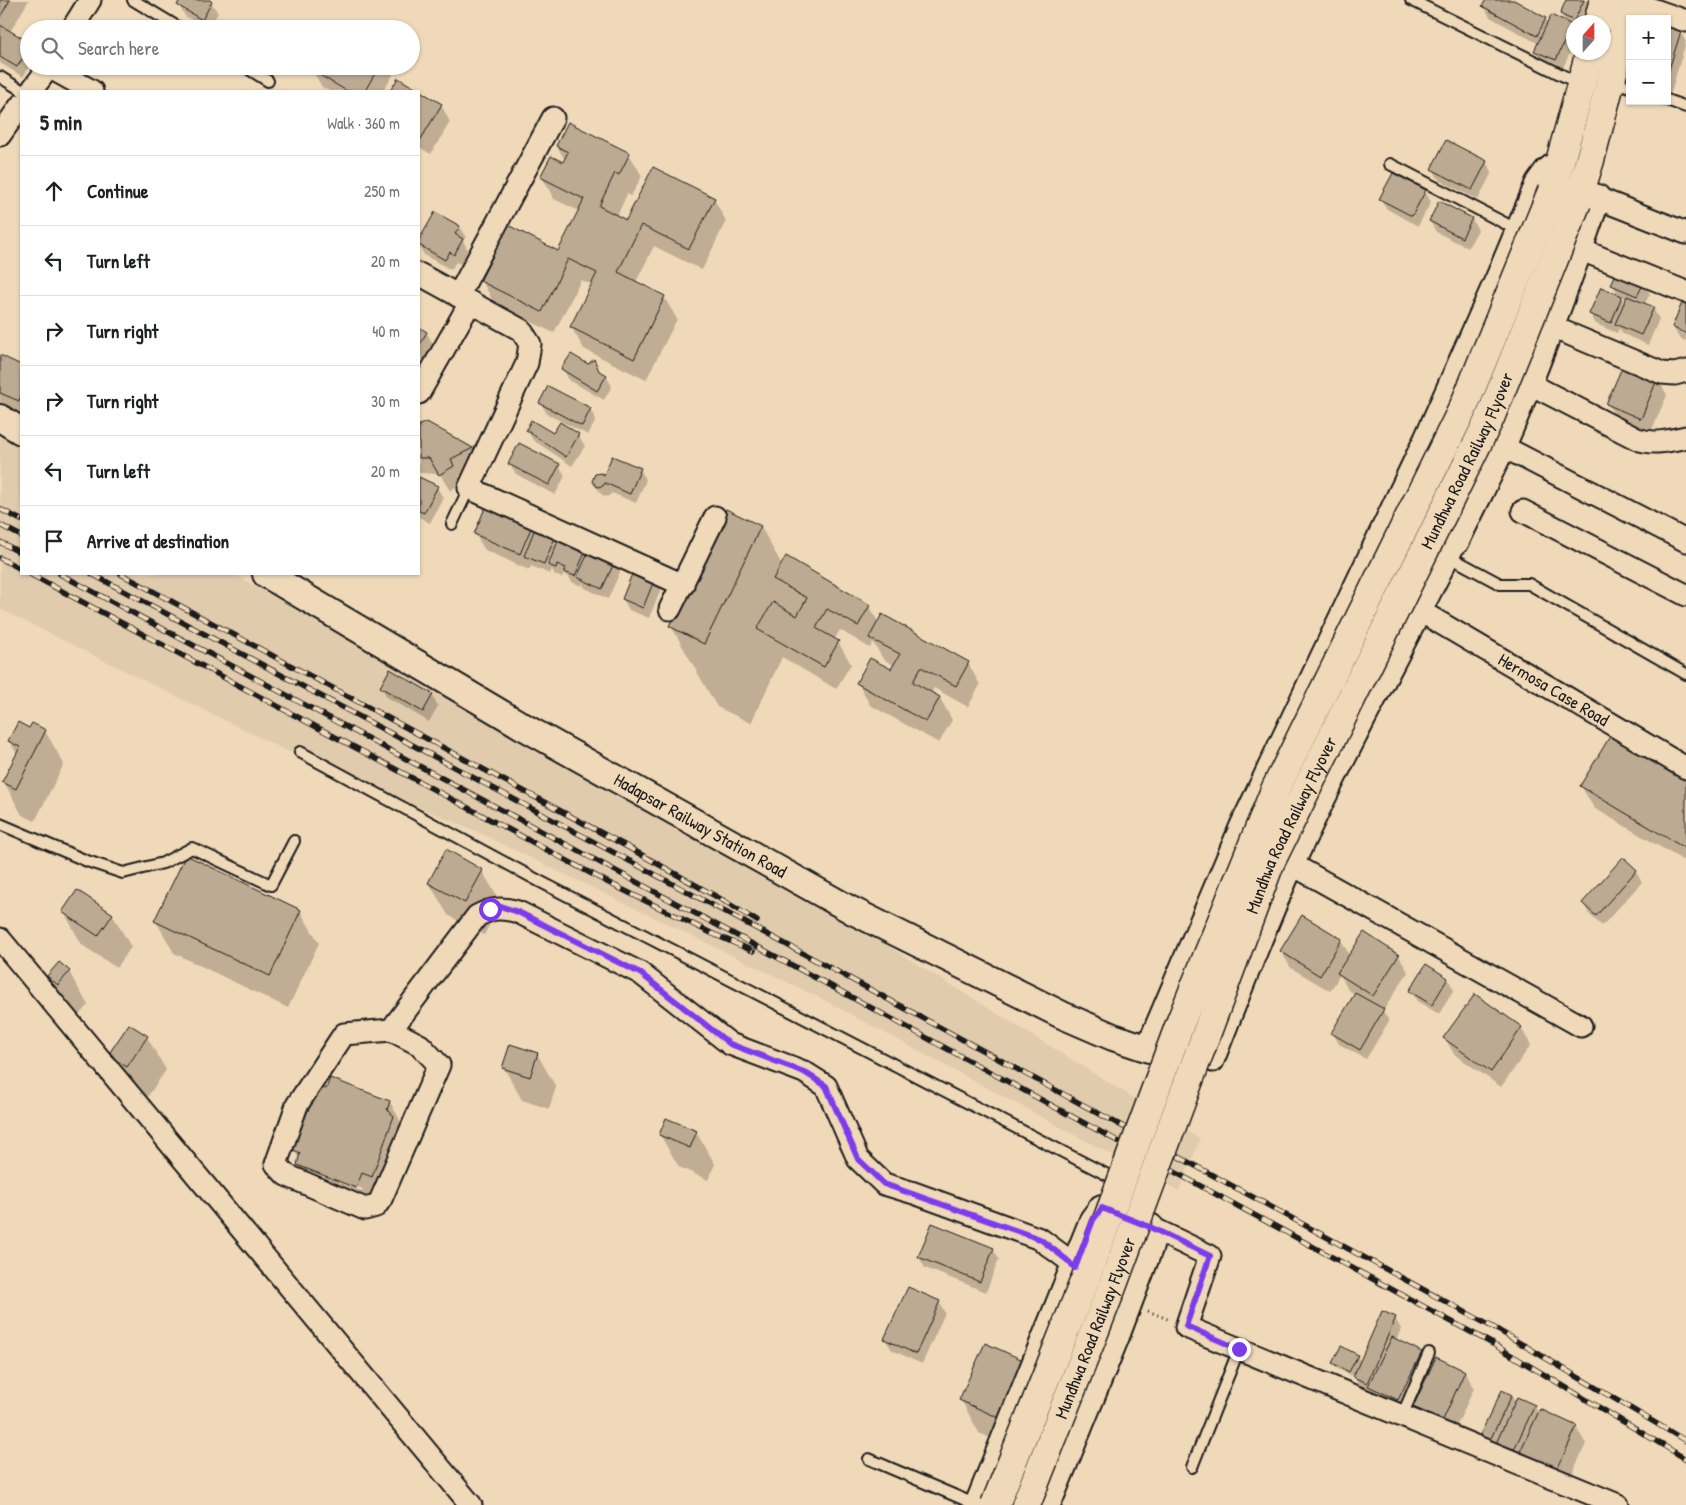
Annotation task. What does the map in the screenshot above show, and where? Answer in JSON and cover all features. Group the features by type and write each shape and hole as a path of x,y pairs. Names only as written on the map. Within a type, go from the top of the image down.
{"highway":[{"path":"1600,15 1604,0"},
{"name":"Mundhwa Road Railway Flyover","path":"1026,1505 1112,1287 1270,863 1490,418 1585,197 1590,160 1620,84 1632,1"},
{"name":"Mundhwa Road Railway Flyover","path":"995,1505 1086,1277 1181,1021 1275,790 1464,406 1552,191 1588,60"}],"street":[{"path":"78,20 90,0"},
{"path":"1632,1 1686,21"},
{"path":"32,90 43,75"},
{"path":"63,75 90,90"},
{"path":"2,127 20,106"},
{"path":"420,392 553,118"},
{"path":"1452,548 1394,510 1427,440 1539,183 1547,172 1560,162"},
{"path":"1213,1061 1293,865 1344,758 1420,612 1502,446 1579,249 1585,197 1686,233"},
{"path":"1579,249 1686,292"},
{"path":"420,275 521,330 530,344 527,364 469,488 683,585"},
{"path":"1550,326 1662,373 1675,374 1686,371"},
{"path":"1528,383 1642,441 1661,443 1686,438"},
{"path":"0,418 20,430"},
{"path":"1502,446 1686,541"},
{"name":"Hadapsar Railway Station Road","path":"268,575 524,727 851,910 1062,1015 1113,1037 1150,1049 1243,827 1394,510"},
{"path":"1523,511 1686,595"},
{"path":"670,609 715,517"},
{"name":"Hermosa Case Road","path":"1420,612 1686,768"},
{"path":"1293,865 1581,1026"},
{"path":"391,1030 420,1045 439,1065 381,1199 376,1206 365,1209 286,1175 276,1164 297,1105 344,1034 391,1030 477,916 490,909 503,907 518,912 640,973 730,1044 804,1072 826,1086 858,1159 884,1184 1040,1239 1075,1268"},
{"path":"0,939 471,1505"},
{"path":"978,1505 1093,1220 1102,1208 1150,1227 1210,1256 1186,1326 1618,1505"},
{"path":"1048,1505 1129,1304 1150,1246 1150,1227"}],"lane":[{"path":"133,0 166,20"},
{"path":"1411,0 1582,84"},
{"path":"258,75 268,81"},
{"path":"0,78 21,90"},
{"path":"1671,101 1686,107"},
{"path":"1390,164 1519,231"},
{"path":"452,524 469,488"},
{"path":"1452,548 1500,584 1529,584 1686,674"},
{"path":"300,752 548,885 1062,1153 1093,1166 1136,1192 1149,1208 1150,1227"},
{"path":"0,824 87,861 123,873 163,863 192,848 271,885 294,841"},
{"path":"1192,1467 1239,1349"},
{"path":"1402,1416 1429,1353"},
{"path":"869,1458 978,1505"}],"path":[{"path":"1129,1304 1186,1326"}],"shaded area":[{"path":"0,435 20,447 20,575 236,575 854,925 1200,1139 1179,1191 822,999 469,828 315,765 0,609"}],"building":[{"path":"0,0 10,0 0,17"},
{"path":"180,0 210,0 212,2 202,20 177,5"},
{"path":"1486,0 1514,0 1546,18 1537,36 1482,6"},
{"path":"1566,0 1584,0 1577,15 1566,15 1566,17 1560,14"},
{"path":"1551,15 1566,22 1566,38 1556,60 1534,51"},
{"path":"0,25 20,37 20,62 17,67 0,57"},
{"path":"1671,28 1681,31 1671,63"},
{"path":"320,75 374,75 366,90 345,90"},
{"path":"398,78 418,90 391,90"},
{"path":"420,91 442,104 420,138"},
{"path":"568,122 630,153 619,175 615,173 599,206 626,220 653,167 715,198 689,249 641,225 618,272 665,296 634,359 570,327 597,273 568,259 542,312 480,281 508,225 558,251 584,199 540,177 551,156 563,162 568,152 556,146"},
{"path":"1446,140 1487,161 1472,190 1431,169"},
{"path":"1393,173 1426,190 1412,216 1379,199"},
{"path":"1439,201 1472,218 1462,238 1429,221"},
{"path":"435,212 460,226 455,234 463,239 454,255 450,252 445,260 420,246 420,238"},
{"path":"1616,273 1644,283 1637,296 1611,285"},
{"path":"1601,287 1622,296 1611,323 1589,314"},
{"path":"1627,296 1654,307 1641,335 1615,324"},
{"path":"1684,298 1686,299 1686,334 1672,327"},
{"path":"420,328 427,332 420,344"},
{"path":"571,354 588,364 594,359 599,371 607,375 597,391 561,369"},
{"path":"0,355 20,365 19,401 0,393"},
{"path":"1624,363 1658,377 1641,419 1606,404"},
{"path":"548,386 591,408 582,426 539,403"},
{"path":"531,420 553,433 560,422 579,434 566,457 526,430"},
{"path":"427,422 473,448 451,459 454,466 439,475 429,458 420,458 420,425"},
{"path":"519,443 560,464 549,485 508,464"},
{"path":"612,456 641,468 630,494 605,483 603,486 597,487 592,481 595,474 601,473 604,475"},
{"path":"420,477 438,486 424,513 420,511"},
{"path":"488,501 534,521 520,554 474,534"},
{"path":"726,509 761,526 704,644 669,626"},
{"path":"536,526 556,535 544,564 524,556"},
{"path":"559,539 586,550 575,576 564,572 566,568 557,564 556,568 548,565"},
{"path":"590,549 615,561 602,589 577,577"},
{"path":"786,556 870,605 858,626 827,609 816,628 839,641 824,667 757,629 773,602 797,616 807,598 773,579"},
{"path":"634,569 655,578 643,608 622,599"},
{"path":"882,614 969,662 956,686 921,667 913,682 940,697 926,722 856,683 870,658 891,669 900,654 869,638"},
{"path":"390,669 433,694 423,712 380,687"},
{"path":"18,722 29,728 32,723 46,730 16,789 2,782 20,747 8,741"},
{"path":"1612,733 1686,777 1686,849 1580,786"},
{"path":"446,849 483,870 465,903 428,883"},
{"path":"186,855 301,910 270,976 154,921"},
{"path":"1623,857 1637,870 1596,916 1582,903"},
{"path":"77,890 113,914 98,936 62,912"},
{"path":"1302,915 1342,939 1320,976 1280,951"},
{"path":"1364,932 1399,955 1373,996 1337,973"},
{"path":"59,962 70,971 58,985 47,976"},
{"path":"1426,964 1448,978 1432,1005 1409,991"},
{"path":"1355,993 1384,1009 1360,1050 1331,1033"},
{"path":"1475,994 1522,1027 1491,1072 1443,1038"},
{"path":"129,1024 148,1036 127,1067 108,1055"},
{"path":"510,1044 538,1053 530,1077 502,1068"},
{"path":"330,1078 390,1101 387,1110 394,1116 372,1177 362,1173 356,1188 297,1165 300,1153 292,1149 318,1086 326,1089"},
{"path":"666,1118 697,1131 690,1148 659,1135"},
{"path":"932,1223 994,1248 980,1282 918,1257"},
{"path":"908,1287 940,1301 916,1354 884,1339"},
{"path":"1382,1311 1396,1317 1367,1383 1353,1377"},
{"path":"1392,1337 1422,1352 1398,1400 1368,1386"},
{"path":"985,1343 1032,1364 1006,1421 959,1400"},
{"path":"1341,1346 1358,1355 1349,1372 1332,1363"},
{"path":"1436,1357 1465,1371 1443,1420 1413,1407"},
{"path":"1502,1390 1512,1395 1489,1442 1479,1437"},
{"path":"1517,1397 1535,1405 1510,1458 1493,1450"},
{"path":"1540,1409 1577,1426 1555,1474 1518,1456"}],"railway":[{"path":"0,509 20,519"},
{"path":"0,525 20,535"},
{"path":"0,542 20,552"},
{"path":"0,558 20,568"},
{"path":"32,575 607,882 711,933 753,951"},
{"path":"62,575 829,985 1491,1343 1686,1459"},
{"path":"94,575 836,971 1498,1330 1686,1441"},
{"path":"123,575 624,845 757,921"}],"route":[{"path":"490,909 503,907 518,912 640,973 730,1044 804,1072 826,1086 858,1159 884,1184 1040,1239 1075,1268 1093,1220 1102,1208 1150,1227 1210,1256 1186,1326 1239,1349"}]}
